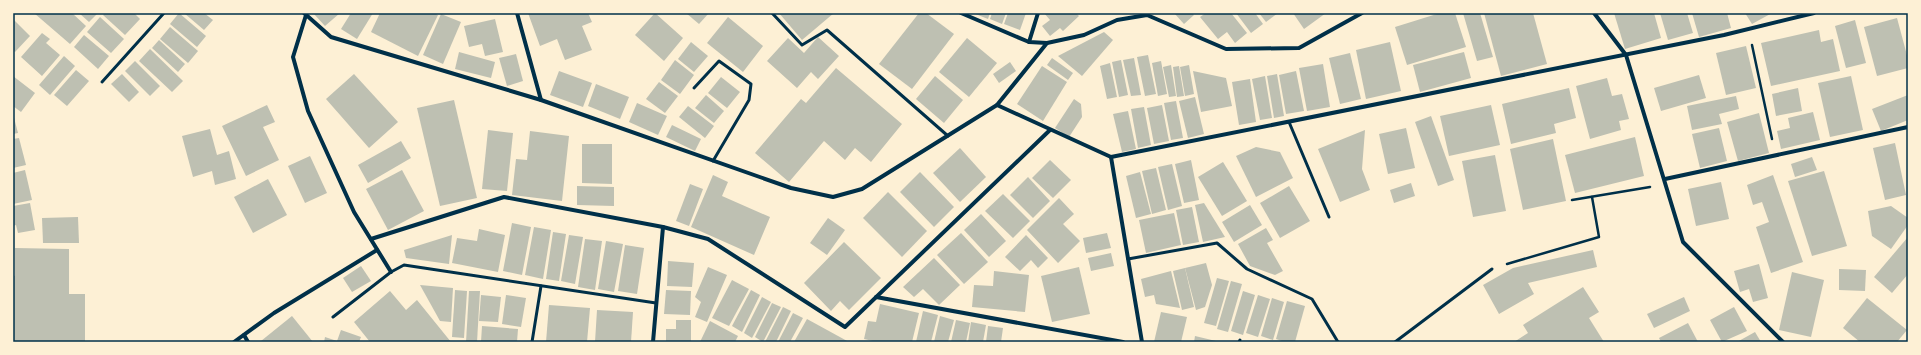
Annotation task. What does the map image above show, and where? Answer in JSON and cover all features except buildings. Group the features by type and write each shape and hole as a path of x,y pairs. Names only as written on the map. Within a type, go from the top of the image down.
{"street":[{"path":"517,13 541,100"},
{"path":"961,13 1029,42 1047,43 1084,35 1117,20 1147,15 1226,49 1299,48 1362,13"},
{"path":"1029,42 1038,13"},
{"path":"1594,13 1626,55 1683,242 1783,342"},
{"path":"997,105 1110,157 1626,55 1748,29 1814,13"},
{"path":"390,272 354,212 308,111 293,57 305,14 331,37 541,100 791,188 833,197 862,189 997,105 1047,43"},
{"path":"1665,179 1908,127"},
{"path":"371,239 504,197 663,227 708,239 845,327 1050,130"},
{"path":"1110,157 1142,342"},
{"path":"653,342 663,227"},
{"path":"234,342 274,313 378,250"},
{"path":"876,297 1123,342"},
{"path":"244,335 248,342"}],"lane":[{"path":"102,82 164,13"},
{"path":"772,13 802,45 827,30 948,136"},
{"path":"694,88 719,61 751,84 749,100 713,161"},
{"path":"1289,122 1329,217"},
{"path":"1128,259 1217,243 1247,269 1312,299 1338,342"},
{"path":"334,317 390,272 404,265 656,303"},
{"path":"1395,342 1492,269"},
{"path":"532,342 541,286"}],"path":[{"path":"1748,29 1775,156"},
{"path":"1572,200 1666,184"},
{"path":"1492,269 1599,237 1592,197"}]}
